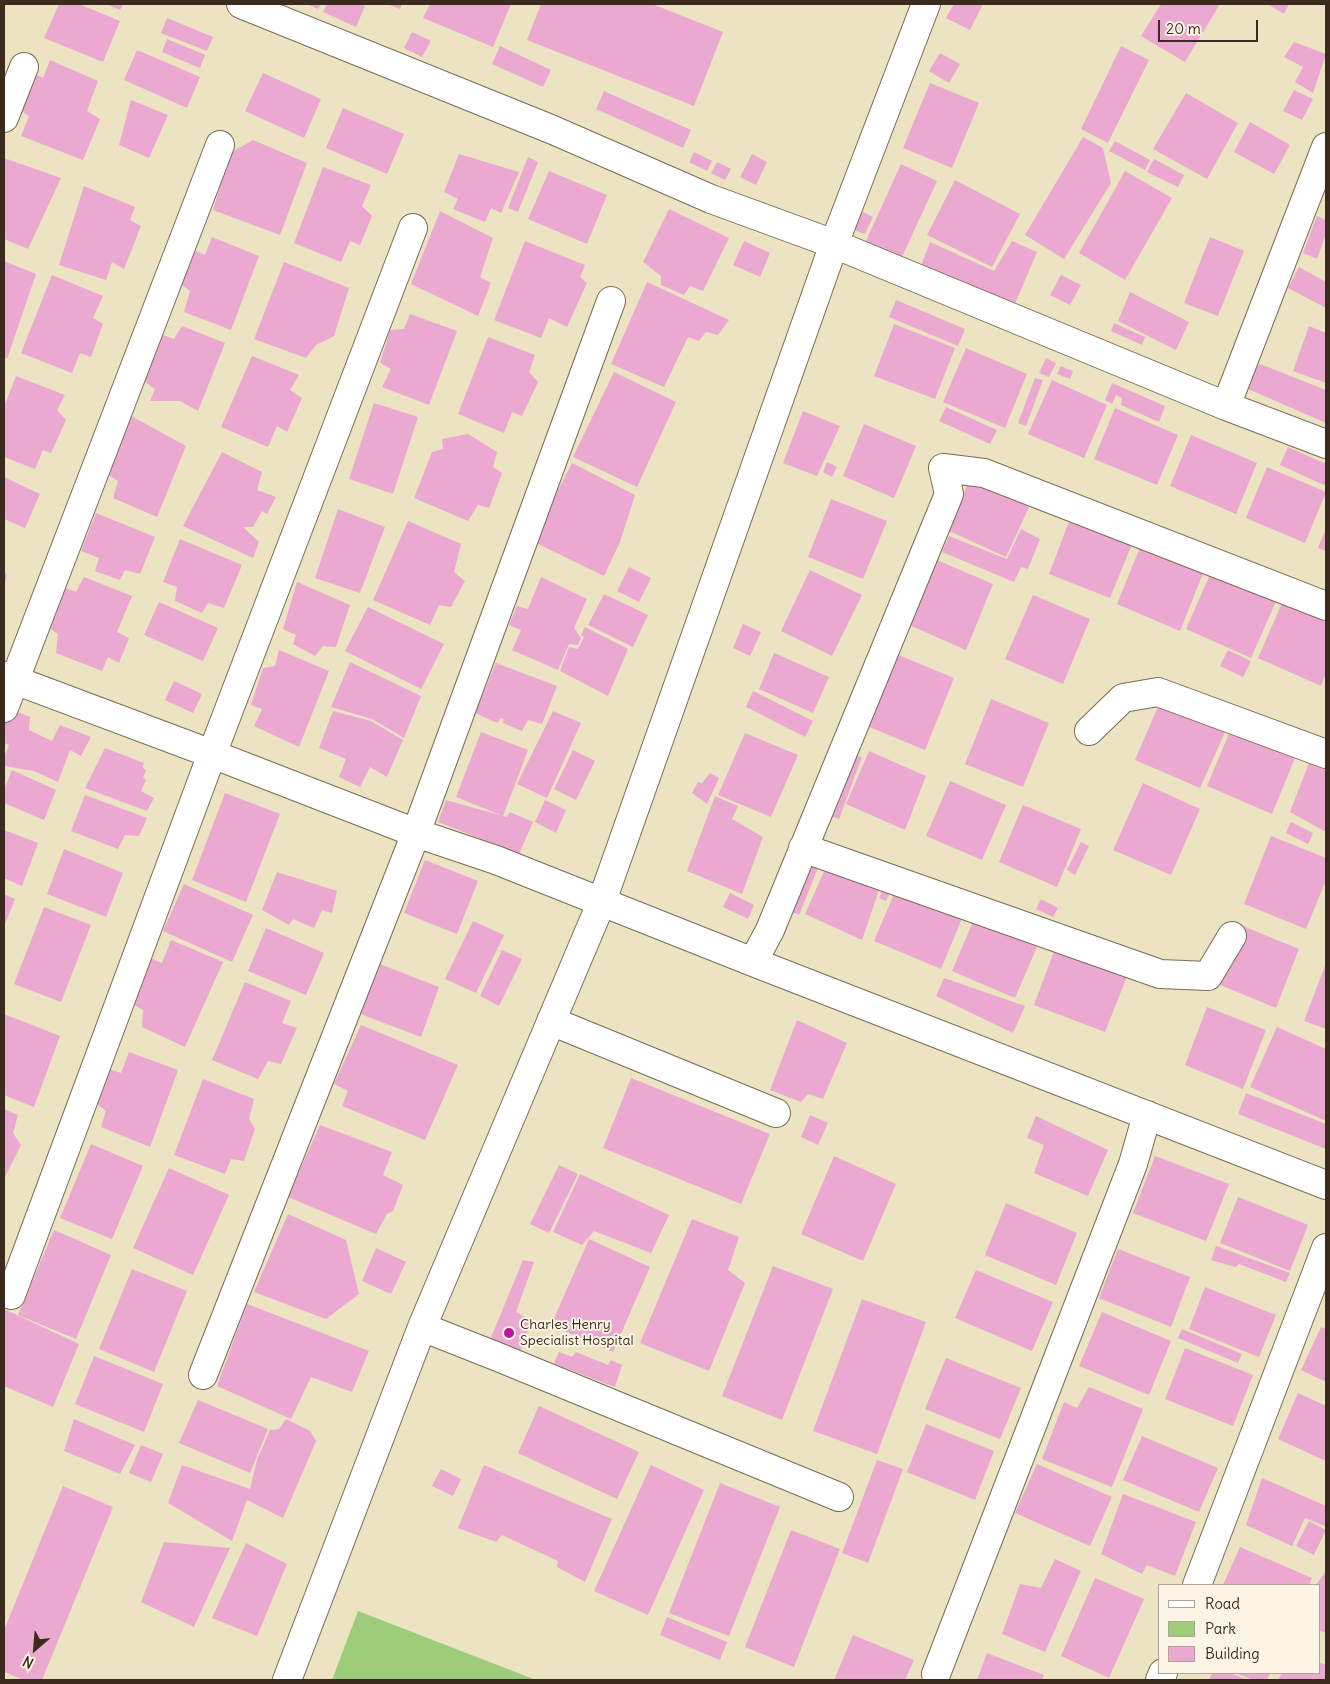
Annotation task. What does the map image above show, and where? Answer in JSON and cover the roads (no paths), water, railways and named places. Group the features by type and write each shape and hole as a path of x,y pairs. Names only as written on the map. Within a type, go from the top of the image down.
{"street":[{"path":"242,4 553,130 711,199 834,244 1226,406 1326,444"},
{"path":"287,1680 422,1328 602,901 834,244 926,4"},
{"path":"4,118 24,66"},
{"path":"4,708 9,678 220,145"},
{"path":"1226,406 1326,147"},
{"path":"12,1295 212,754 413,228"},
{"path":"202,1376 416,833 611,300"},
{"path":"753,962 770,930 949,494 943,468 984,473 1326,606"},
{"path":"9,678 416,833 496,860 1326,1185"},
{"path":"1089,731 1123,698 1158,692 1326,754"},
{"path":"803,848 1160,974 1208,976 1232,936"},
{"path":"551,1022 776,1113"},
{"path":"936,1674 1133,1164 1147,1115"},
{"path":"1197,1584 1326,1248"},
{"path":"422,1328 498,1357 839,1497"}],"place":[{"name":"Charles Henry Specialist Hospital","path":"509,1333"}]}
